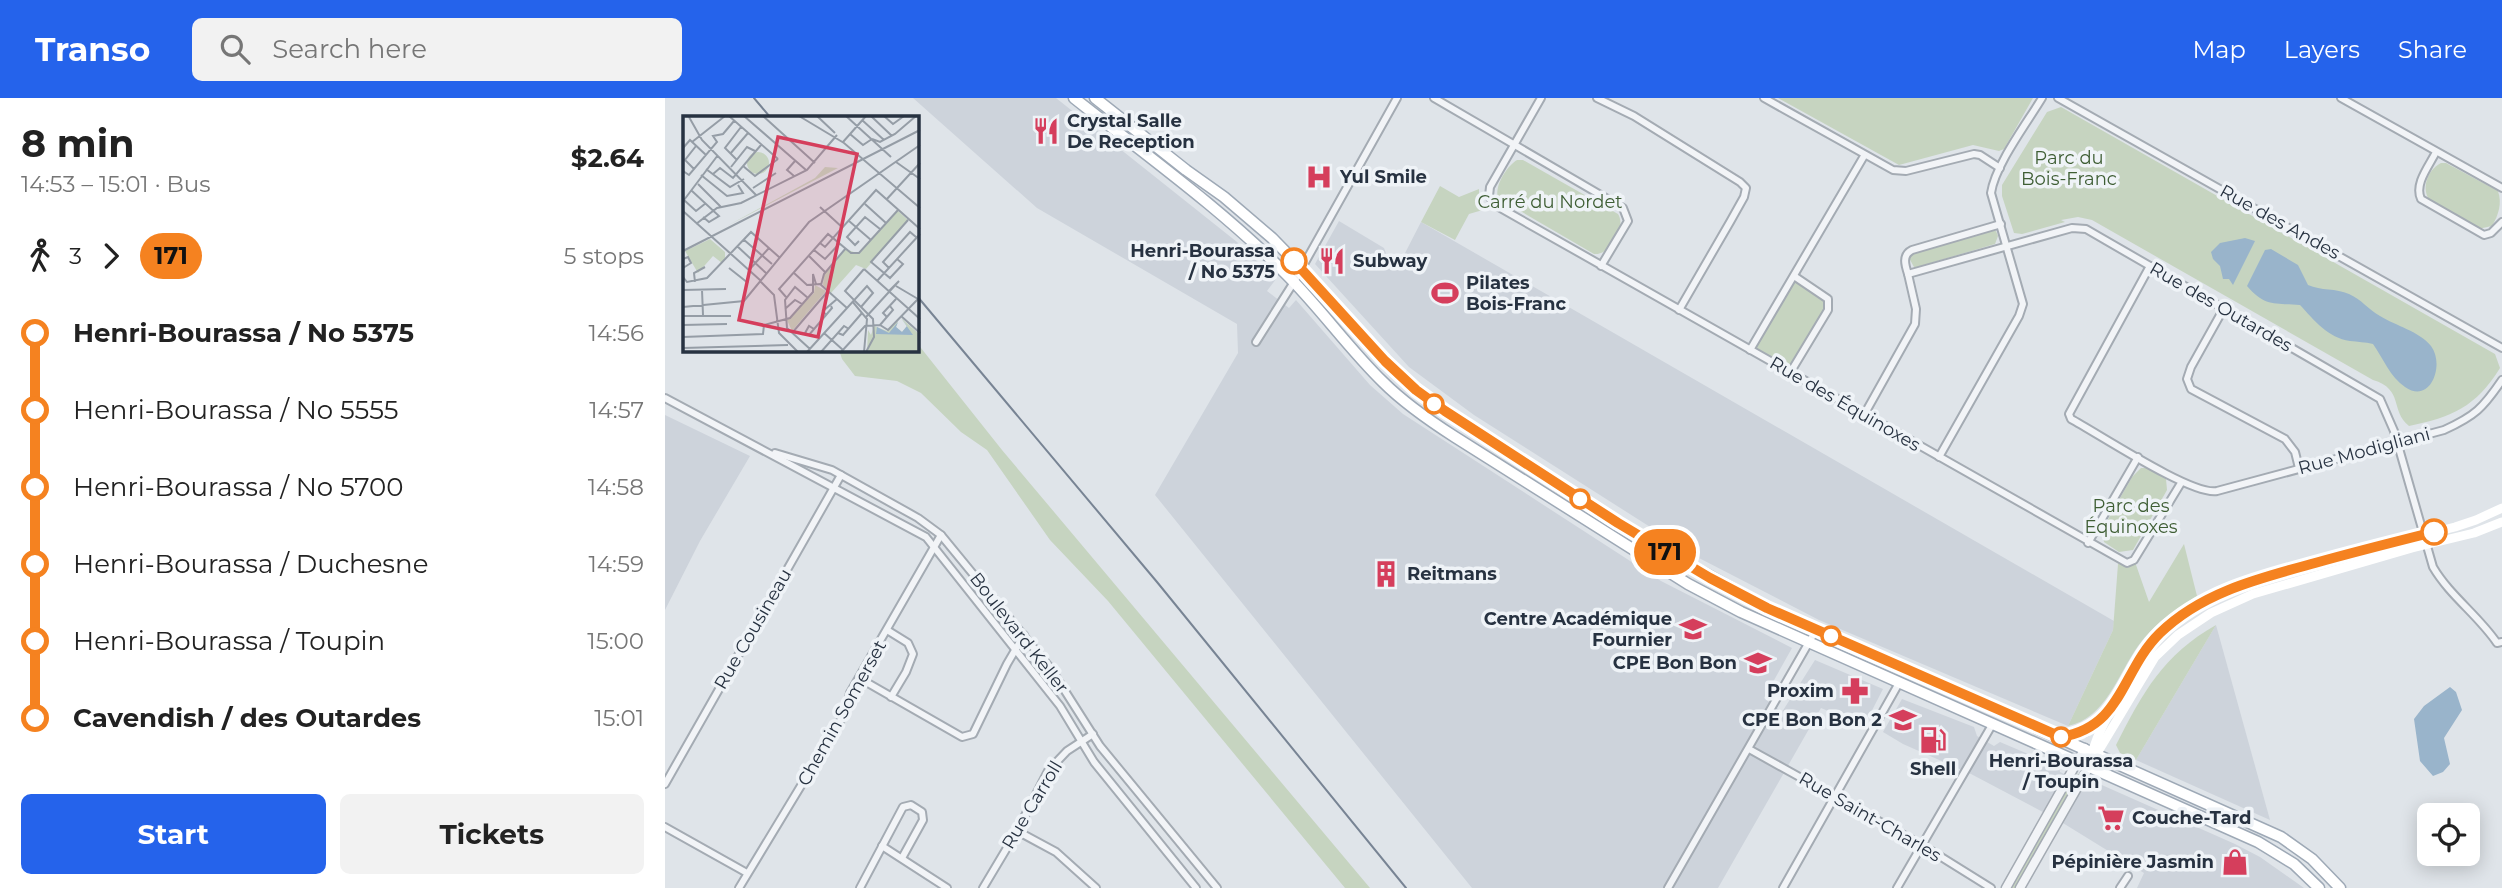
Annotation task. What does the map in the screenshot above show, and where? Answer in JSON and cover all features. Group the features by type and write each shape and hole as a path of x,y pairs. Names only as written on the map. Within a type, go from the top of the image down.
{"main road":[{"path":"1074,98 1254,243 1294,282 1383,382 1423,416 1688,584 1735,610 2265,846 2294,864 2319,888"},
{"path":"1095,98 1224,197 1272,239 1385,361 1432,402 1563,489 1746,597 2281,837 2312,859 2340,888"},
{"path":"2089,767 2092,751 2110,711 2152,642 2174,621 2203,602 2260,578 2476,520 2502,508"},
{"path":"2092,751 2155,657 2176,637 2204,617 2246,597 2480,531 2502,522"},
{"path":"2061,737 2085,731 2110,711"}],"street":[{"path":"1256,342 1294,282 1397,98"},
{"path":"1434,98 1623,208 1628,221 1601,265"},
{"path":"1514,146 1541,98"},
{"path":"1597,98 1634,116 1740,182 1745,188 1734,214 1679,310"},
{"path":"1764,98 1864,156 1899,171 1974,154 2000,168"},
{"path":"1939,457 2019,316 2022,304 1991,193 1992,183 2042,98"},
{"name":"Rue des Andes","path":"2058,98 2502,348"},
{"path":"2341,98 2502,188"},
{"name":"Rue des Équinoxes","path":"1514,146 1490,187 1489,197 1495,205 2127,564 2134,560 2181,483"},
{"path":"2436,152 2419,186 2421,199 2484,235 2491,233 2502,222"},
{"path":"1749,350 1864,156"},
{"path":"1864,415 1916,324 1916,309 1907,274 1907,253 2001,224"},
{"name":"Rue des Outardes","path":"1907,274 2079,228 2380,399 2397,442 2433,567 2441,580 2499,642"},
{"path":"2150,266 2069,414 2071,419 2181,483"},
{"path":"1790,373 1828,310 1828,299 1794,276"},
{"path":"2224,308 2187,379 2192,389 2285,439 2295,452 2299,468"},
{"name":"Rue Modigliani","path":"2181,483 2209,492 2444,430 2465,421 2484,407 2502,380"},
{"name":"Boulevard Keller","path":"665,398 926,537 1060,706 1094,762 1196,888"},
{"name":"Boulevard Keller","path":"763,449 821,466 841,475 918,518 941,535 1051,669 1100,746 1217,888"},
{"path":"2088,543 2138,457"},
{"name":"Rue Cousineau","path":"665,783 841,475"},
{"name":"Chemin Somerset","path":"739,888 845,713 850,693 941,535"},
{"path":"887,629 908,643 913,654 906,672 891,696"},
{"path":"1668,888 1816,630"},
{"path":"859,678 962,737 973,734 1024,635"},
{"path":"1783,888 1899,683"},
{"path":"1897,888 1992,725"},
{"name":"Rue Carroll","path":"983,888 1048,771 1058,758 1093,734"},
{"name":"Rue Saint-Charles","path":"1749,748 1922,845 1991,888"},
{"path":"2005,888 2078,763 2092,751"},
{"path":"2020,888 2089,767"},
{"path":"860,888 903,807 911,805 922,812 923,820 902,858"},
{"path":"665,827 747,873"},
{"path":"1017,831 1056,852 1096,888"},
{"path":"881,845 947,888"},
{"path":"2120,888 2128,876"}],"shaded area":[{"path":"913,98 1056,98 1237,242 1276,279 1267,291 1289,308 1296,300 1370,385 1403,414 1661,581 1792,648 1764,698 1782,712 1815,660 1883,689 1864,726 1821,708 1718,888 1472,888 1155,495 1238,353 1237,324 1037,208"},
{"path":"1339,221 1384,248 1389,262 1403,257 1421,222 2114,621 2113,630 2068,726 1819,620 1699,558 1474,415 1409,367 1315,264"},
{"path":"665,415 750,456 700,541 665,610"},
{"path":"2216,625 2270,820 2136,760"},
{"path":"1902,699 1974,727 1977,736 1994,746 2000,742 2059,767 2060,772 2090,786 2095,782 2235,844 2260,857 2304,888 2137,888 2144,873 2058,820 1883,732"}],"green space":[{"name":"Parc du Bois-Franc","path":"1778,98 2033,98 2004,149 1999,151 1973,145 1899,165"},
{"name":"Parc du Bois-Franc","path":"2061,107 2495,354 2500,368 2482,392 2462,408 2438,419 2409,426 2403,420 2393,395 2383,384 2092,220 2078,217 2022,234 2014,233 2002,196 2002,185 2047,112"},
{"name":"Carré du Nordet","path":"1517,160 1523,160 1618,214 1620,226 1611,246 1594,254 1498,198 1502,177"},
{"path":"2441,163 2446,163 2498,191 2499,208 2492,226 2478,229 2431,202 2426,192 2427,181 2432,170"},
{"path":"1440,186 1459,197 1479,189 1479,199 1486,209 1469,214 1455,240 1421,222"},
{"path":"1996,231 1998,236 1995,244 1917,267 1914,267 1909,258 1914,253"},
{"path":"1794,276 1828,299 1828,310 1790,373 1750,350"},
{"path":"919,346 1002,450 1370,888 1345,888 1108,601 1050,540 987,450 961,432 921,393 897,381 855,376 840,352 919,352"},
{"name":"Parc des Équinoxes","path":"2141,468 2147,468 2166,479 2167,490 2133,550 2119,552 2104,542 2102,530 2132,477"},
{"path":"2184,544 2197,596 2165,618 2144,638 2102,705 2081,721 2068,726 2113,630 2118,564 2135,562 2149,602"},
{"path":"2216,625 2136,760 2120,753 2116,745 2156,676 2182,649"},
{"path":"2078,773 2079,777 2071,792 2016,888 2010,888 2063,794"}],"water":[{"path":"2245,238 2255,241 2233,285 2229,279 2223,279 2220,266 2213,259 2211,252 2220,243"},
{"path":"2271,249 2298,265 2308,285 2349,294 2380,316 2426,341 2435,354 2437,363 2433,380 2428,387 2422,391 2414,391 2405,387 2391,373 2373,344 2342,339 2322,328 2300,305 2271,303 2253,293 2247,286 2265,250"},
{"path":"2450,687 2456,692 2462,710 2444,738 2450,764 2443,772 2433,776 2420,761 2414,719 2424,706"}],"tram line":[{"path":"754,98 769,116"},
{"path":"919,298 1157,582 1406,888"}],"bus line":[{"name":"171","path":"1294,261 1385,361 1416,390 1563,489 1710,578 1767,608 2061,737 2085,731 2110,711 2152,642 2174,621 2203,602 2260,578 2434,532"}],"place":[{"name":"Crystal Salle De Reception","path":"1046,131"},
{"name":"Yul Smile","path":"1319,177"},
{"name":"Henri-Bourassa / No 5375","path":"1294,261"},
{"name":"Subway","path":"1332,261"},
{"name":"Pilates Bois-Franc","path":"1445,293"},
{"name":"Reitmans","path":"1386,574"},
{"name":"Centre Académique Fournier","path":"1693,629"},
{"name":"CPE Bon Bon","path":"1758,663"},
{"name":"Proxim","path":"1855,691"},
{"name":"CPE Bon Bon 2","path":"1903,720"},
{"name":"Henri-Bourassa / Toupin","path":"2061,737"},
{"name":"Shell","path":"1933,740"},
{"name":"Couche-Tard","path":"2111,818"},
{"name":"Pépinière Jasmin","path":"2235,862"}]}
